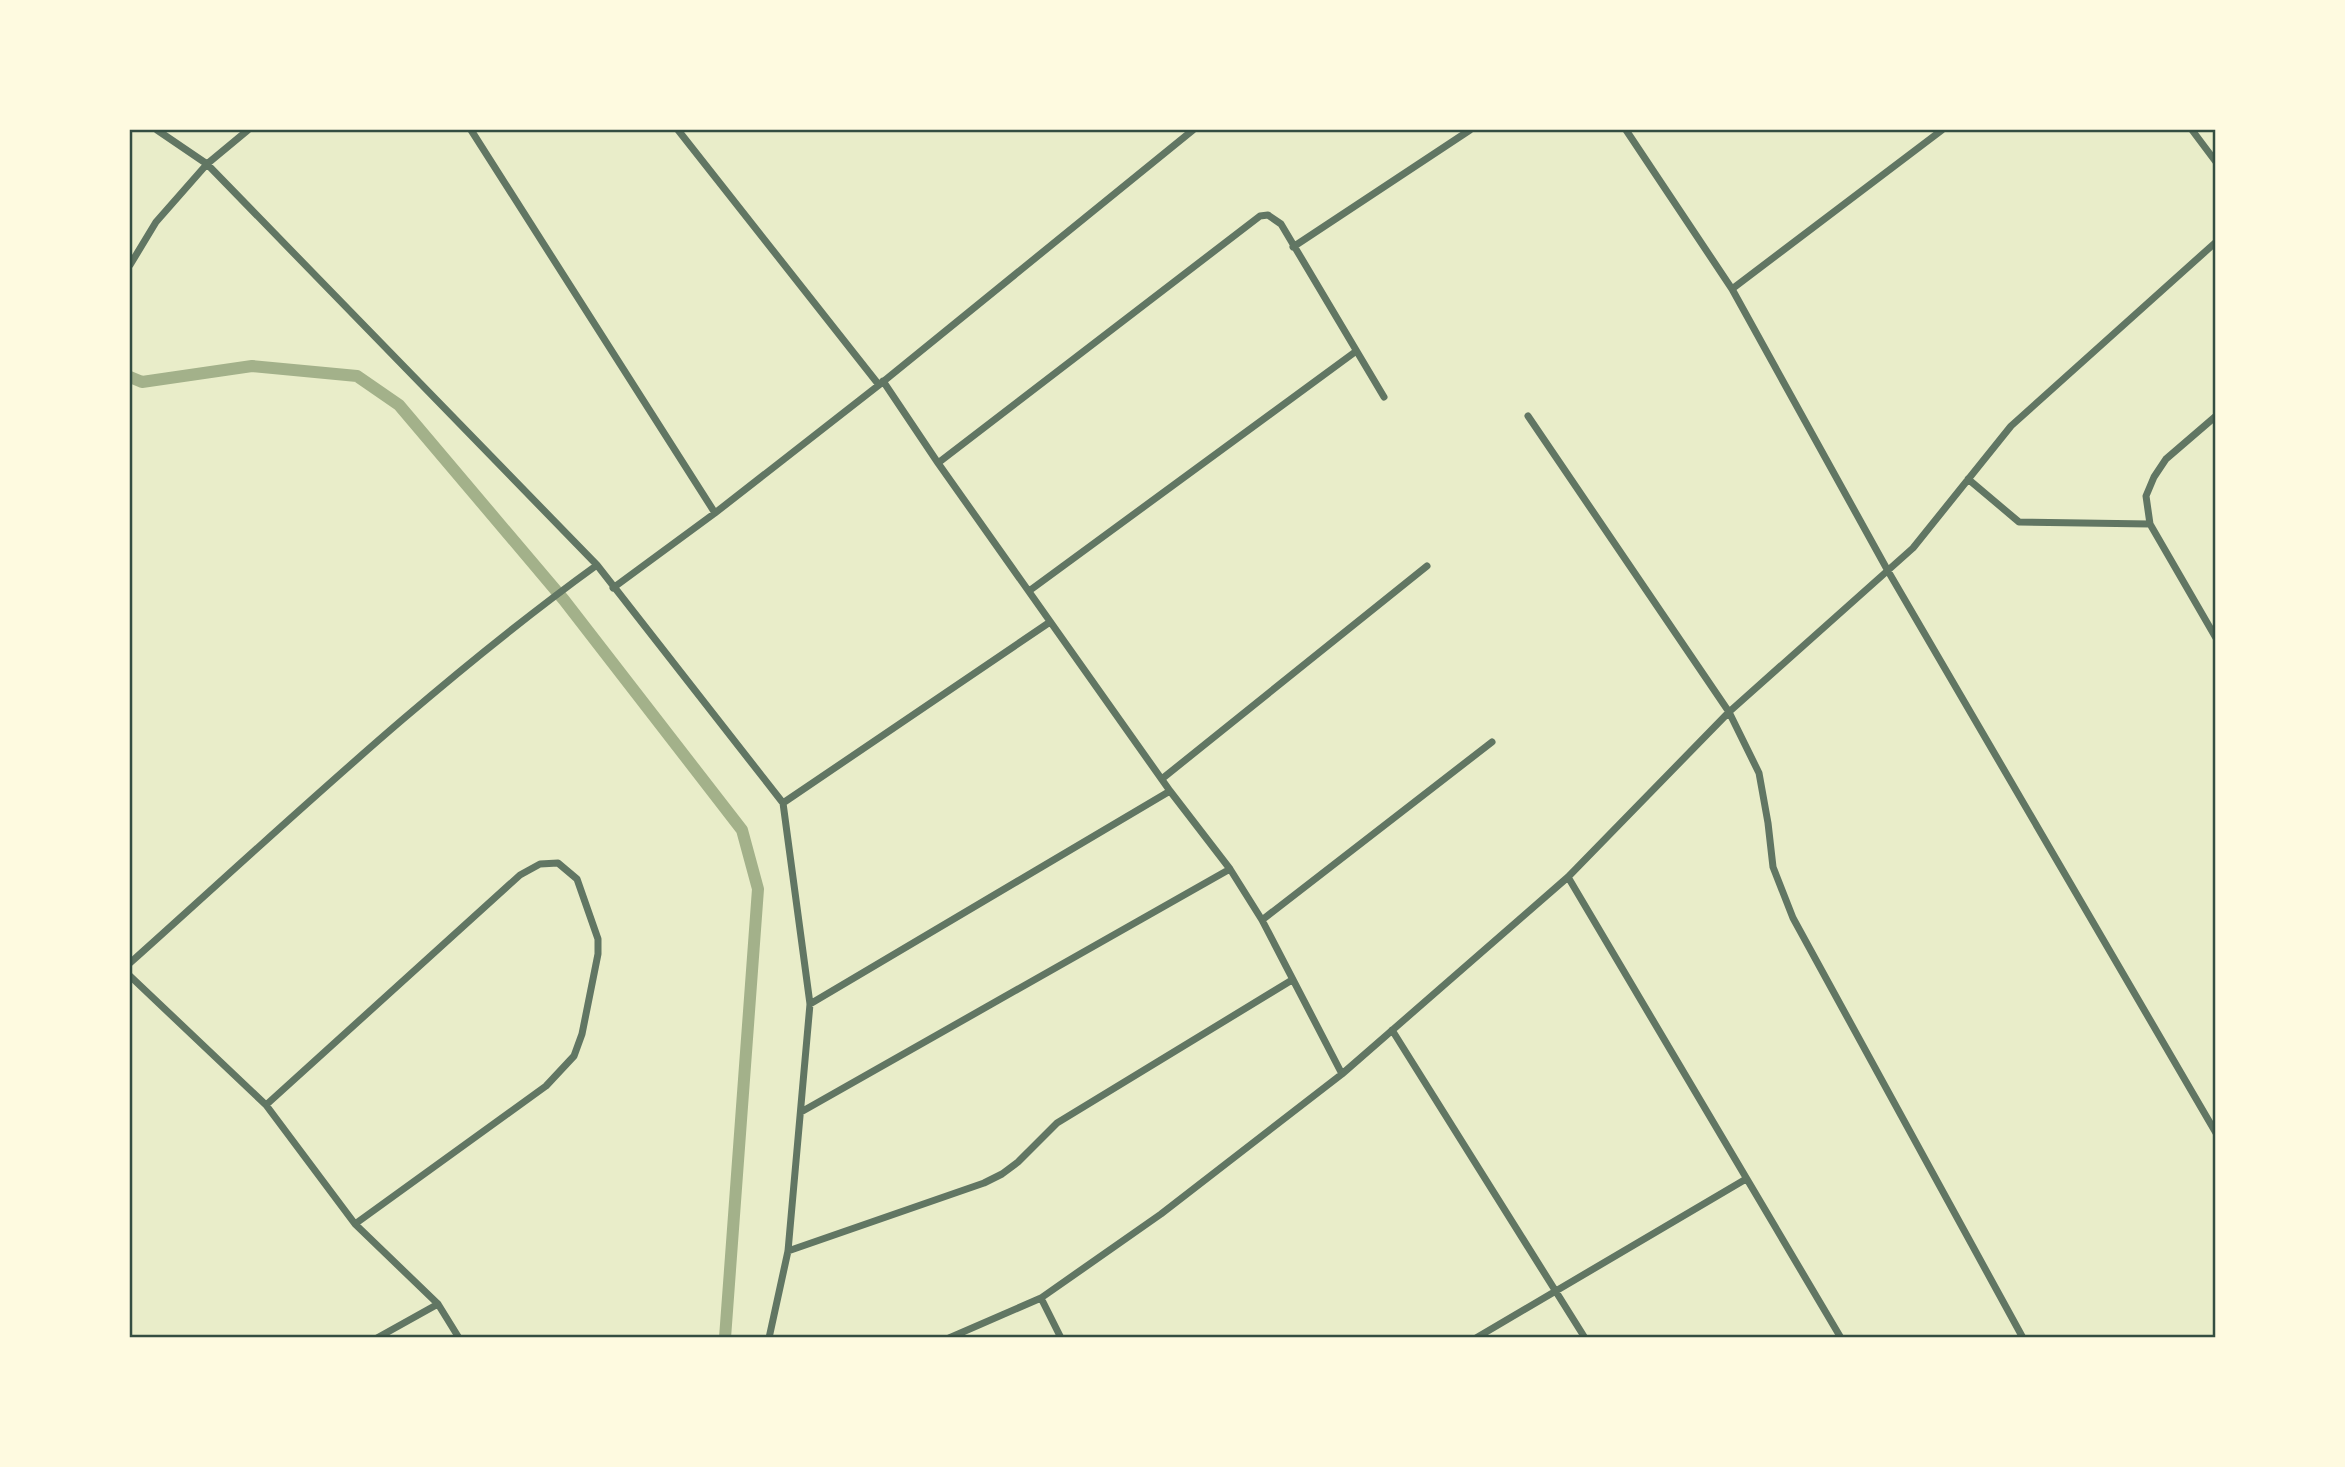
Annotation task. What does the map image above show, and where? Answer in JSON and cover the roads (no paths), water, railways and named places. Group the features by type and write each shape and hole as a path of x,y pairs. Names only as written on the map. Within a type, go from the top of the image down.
{"street":[{"path":"157,130 207,164 597,565 783,803 810,1004 788,1251 769,1338"},
{"path":"130,265 156,222 207,164 248,130"},
{"path":"471,130 715,513"},
{"path":"678,130 881,383 1170,791 1230,869 1262,920 1342,1074"},
{"path":"613,588 715,513 881,383 1193,130"},
{"path":"1293,247 1470,130"},
{"path":"1626,130 1732,289 1888,571 2216,1133"},
{"path":"1732,289 1942,130"},
{"path":"2192,130 2216,162"},
{"path":"938,463 1260,216 1268,215 1281,224 1384,397"},
{"path":"949,1338 1041,1298 1161,1214 1342,1074 1568,877 1729,712 1913,548 2011,426 2216,242"},
{"path":"1029,591 1355,352"},
{"path":"1528,416 1729,712 1759,773 1773,867 1793,918 2022,1338"},
{"path":"2216,416 2166,459 2146,496 2150,524 2216,638"},
{"path":"1968,479 2019,523 2150,524"},
{"path":"130,963 361,756 542,605 597,565"},
{"path":"1163,778 1427,566"},
{"path":"783,803 1050,622"},
{"path":"1262,920 1492,742"},
{"path":"810,1004 1170,791"},
{"path":"266,1105 520,875 540,864 558,863 578,879 598,939 598,954 582,1034 573,1056 545,1086 355,1224"},
{"path":"801,1112 1230,869"},
{"path":"1568,877 1841,1338"},
{"path":"130,976 266,1105 355,1224 438,1304 459,1338"},
{"path":"788,1251 1002,1174 1057,1123 1292,980"},
{"path":"1392,1030 1585,1338"},
{"path":"1476,1338 1746,1179"},
{"path":"1041,1298 1061,1338"},
{"path":"377,1338 438,1304"}],"waterway":[{"path":"130,377 142,382 252,366 357,376 399,405 564,600 742,830 758,889 725,1338"}]}
